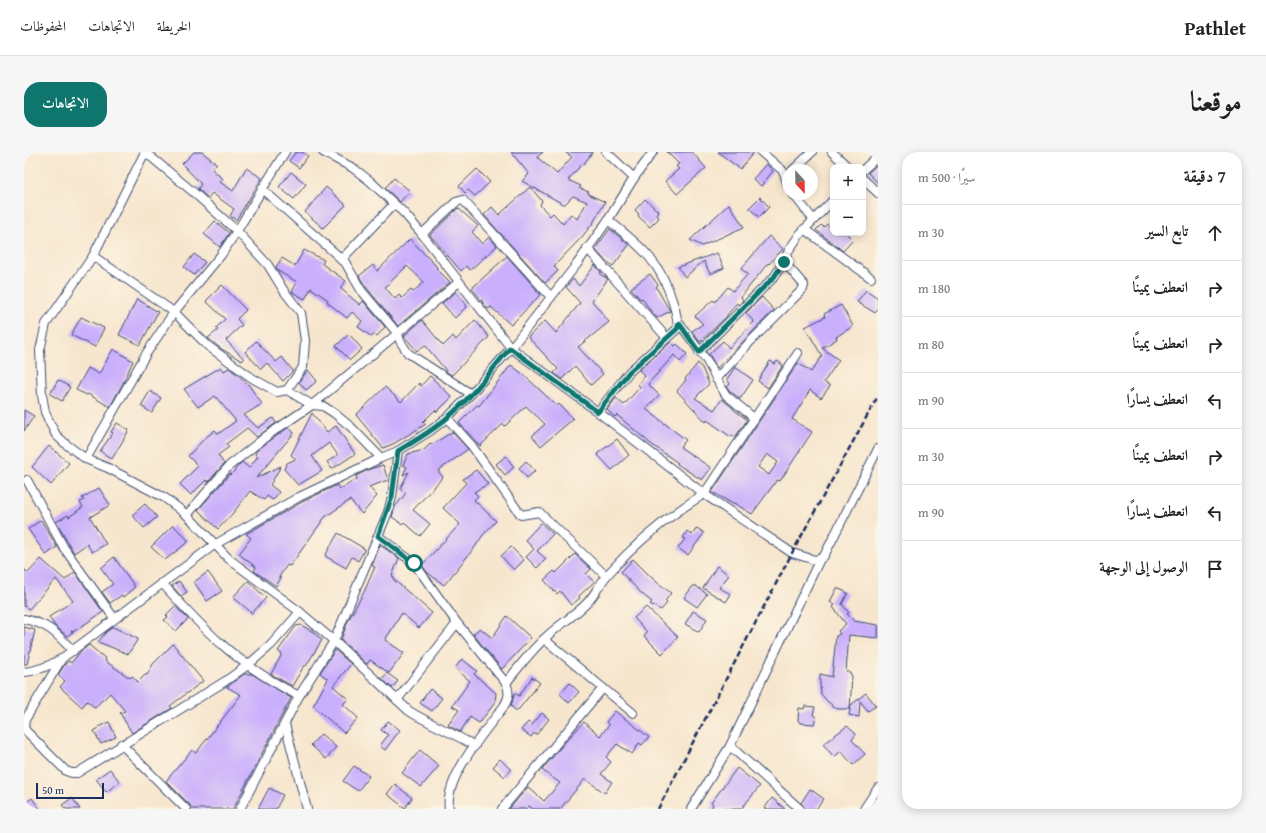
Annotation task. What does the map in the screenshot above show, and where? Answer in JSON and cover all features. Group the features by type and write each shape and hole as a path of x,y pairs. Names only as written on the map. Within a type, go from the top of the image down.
{"street":[{"path":"287,390 303,367 305,341 300,313 268,265 237,231 145,152 93,256 46,324 40,350 42,395 45,412 56,435 86,459 108,468 165,498 188,515 214,545 229,559 300,612 334,641 397,700 419,717 475,746"},
{"path":"86,459 146,354 174,312 221,255 285,152"},
{"path":"323,152 353,168 370,181 394,204 422,234 510,348 598,412 704,494 792,553 812,560 820,559"},
{"path":"606,152 634,178"},
{"path":"24,672 48,666 61,659 114,618 214,545 299,498 398,451 430,431 447,418 471,394 551,297 608,220 652,152"},
{"path":"761,152 779,166 782,170"},
{"path":"799,164 812,152"},
{"path":"835,153 845,164"},
{"path":"866,167 878,156"},
{"path":"866,182 878,193"},
{"path":"262,189 345,262 358,285 398,334 400,342 408,353 471,394"},
{"path":"422,234 456,202 463,200 551,297"},
{"path":"798,200 813,219"},
{"path":"699,352 774,277 784,262 789,250 804,229 830,203"},
{"path":"341,260 394,204"},
{"path":"608,220 649,255 669,289 679,323 707,361 726,395 754,418"},
{"path":"804,229 871,278"},
{"path":"588,248 666,338"},
{"path":"93,256 174,312 208,346 252,378 277,392 287,390 312,405 323,406 334,413 351,427 382,458"},
{"path":"716,379 749,343 803,289 804,285 784,262"},
{"path":"188,515 229,466 268,435 312,405 459,282"},
{"path":"598,412 629,372 677,329 679,323"},
{"path":"506,683 544,639 579,611 591,599 606,576 627,553 680,509 704,494 798,353"},
{"path":"447,418 472,446 520,515 539,512 606,576"},
{"path":"691,809 730,746 820,559 826,553 878,449"},
{"path":"240,809 286,724 299,696 334,641 378,536 392,497 398,451"},
{"path":"27,480 64,548 114,618"},
{"path":"378,536 414,563 457,623 506,683 509,691 508,700 475,746 456,776 451,786 449,796 450,809"},
{"path":"162,583 217,641 264,677 299,696"},
{"path":"61,659 25,720 24,727 66,770 72,773 77,773 224,682 248,665 271,645 300,612"},
{"path":"24,619 43,624 51,629 72,651"},
{"path":"397,700 457,623"},
{"path":"544,639 633,713"},
{"path":"502,809 602,688"},
{"path":"286,724 307,809"},
{"path":"122,744 186,809"},
{"path":"730,746 800,809"},
{"path":"864,809 878,788"}],"building":[{"path":"194,152 202,152 217,164 212,169 223,179 220,182 233,191 246,168 262,178 236,220 230,216 234,209 212,193 208,198 198,189 201,184 182,164"},
{"path":"296,152 302,152 308,156 299,168 289,161"},
{"path":"511,152 543,152 537,157 557,174 572,157 565,152 593,152 568,180 581,186 579,188 589,192 588,194 605,202 593,223 554,266 558,271 545,283 484,215 492,207 499,215 530,187 542,201 540,205 550,216 553,213 563,224 571,214 577,219 587,202 573,196 565,204 563,204 522,181 529,174"},
{"path":"667,152 692,152 706,168 677,194 665,181 679,169 676,166 679,164"},
{"path":"718,152 754,152 740,169"},
{"path":"766,164 773,171 761,186 753,179"},
{"path":"878,164 878,183 868,173"},
{"path":"477,169 490,182 475,196 468,190 465,193 459,186"},
{"path":"291,172 306,184 294,199 279,187"},
{"path":"394,178 410,191 400,202 385,188"},
{"path":"326,187 346,205 323,228 305,212"},
{"path":"760,197 769,207 759,217 749,208"},
{"path":"645,199 659,212 657,215 659,218 650,227 638,216 639,214 635,210"},
{"path":"729,204 744,227 702,246 690,240"},
{"path":"458,208 478,226 472,232 482,244 489,237 497,246 470,270 466,266 461,271 430,235"},
{"path":"215,221 229,233 220,247 204,234"},
{"path":"827,224 830,227 830,236 849,236 853,240 843,251 816,230 821,225 824,227"},
{"path":"610,229 629,245 613,266 608,262 607,263 595,249"},
{"path":"769,236 783,249 769,264 768,263 741,297 743,300 739,305 737,303 727,316 700,342 692,331 703,324 695,316 713,300 715,302 728,287 733,291 748,274 741,269"},
{"path":"410,239 450,282 398,326 366,287 359,276 373,265 377,271","holes":["407,266 424,282 413,292 411,290 402,298 399,295 395,299 385,287"]},
{"path":"304,250 324,260 322,264 346,281 340,288 360,305 363,301 385,327 377,336 374,334 372,337 358,327 362,321 352,312 347,318 327,302 328,300 311,288 305,299 292,292 297,282 278,271 276,267 282,258 295,266"},
{"path":"717,253 724,268 710,274 704,261 685,277 678,267"},
{"path":"194,254 205,262 194,275 184,267"},
{"path":"507,256 537,290 536,291 541,294 511,325 491,307 488,309 472,288"},
{"path":"595,265 601,272 600,274 608,279 592,301 609,322 578,347 603,374 591,385 575,366 562,379 554,373 558,369 528,337 545,321 556,333 580,303 566,287 573,279 579,286"},
{"path":"650,274 658,285 656,287 670,311 657,318 642,298 640,299 631,288"},
{"path":"222,285 246,310 237,319 242,325 226,340 244,359 242,361 220,348 208,338 218,330 216,328 225,319 206,301"},
{"path":"866,290 878,298 878,308 875,313 857,302"},
{"path":"456,292 467,306 455,318 442,303"},
{"path":"762,297 774,310 717,368 709,354 723,341 729,348 754,322 746,313"},
{"path":"137,299 158,312 140,345 119,335"},
{"path":"841,305 853,326 836,337 837,339 822,348 839,360 824,382 830,386 821,398 810,390 792,419 812,432 780,481 777,480 752,514 712,492 798,363 811,372 822,356 805,327 825,317 824,314","holes":["767,454 778,462 769,475 758,467"]},
{"path":"81,317 104,328 95,347 71,335"},
{"path":"422,320 443,346 453,336 456,340 475,320 489,337 452,375 448,373 425,345 417,351 404,336"},
{"path":"349,334 362,349 350,360 336,346"},
{"path":"256,341 276,362 282,357 293,371 283,381 267,363 261,369 245,352"},
{"path":"671,342 675,346 677,344 687,354 680,362 674,355 648,384 659,395 646,409 686,440 680,447 711,468 702,480 677,464 678,463 651,444 617,415 615,417 607,410 616,398 624,405 640,387 638,384 645,376 639,370"},
{"path":"113,349 133,361 110,407 88,394 87,395 76,390 88,368 99,374"},
{"path":"770,361 775,364 777,361 783,365 768,388 758,381"},
{"path":"698,363 702,368 709,384 695,398 714,410 722,399 747,420 735,437 732,435 731,437 707,420 706,422 677,391"},
{"path":"511,365 528,378 557,406 559,404 573,419 541,446 532,436 545,424 526,406 505,426 503,424 480,446 459,423 477,405 479,406"},
{"path":"221,367 224,371 229,368 248,384 262,404 244,415 258,428 273,418 276,423 257,437 247,428 226,444 229,447 218,455 224,464 208,482 206,480 191,495 180,484 198,466 188,456 215,430 218,434 236,421 215,396 198,407 184,389"},
{"path":"735,367 753,380 740,399 727,387 730,384 727,379"},
{"path":"308,370 317,381 306,390 299,382"},
{"path":"430,376 452,397 437,412 435,410 423,422 426,424 393,444 383,448 356,415 385,387 401,402 419,383 421,386"},
{"path":"58,380 70,387 62,401 50,394"},
{"path":"150,391 161,398 152,413 141,406"},
{"path":"24,410 34,416 24,431"},
{"path":"312,413 327,432 336,426 355,454 332,469 327,462 338,455 329,443 312,456 322,471 298,485 284,469 287,463 296,459 291,455"},
{"path":"117,423 129,430 112,459 100,451 113,433 111,432"},
{"path":"289,427 294,433 256,478 281,466 270,485 279,492 273,500 267,496 264,500 250,491 218,529 198,510 242,462 249,468 258,456 255,454 257,450"},
{"path":"452,432 468,449 438,471 443,477 413,510 430,524 420,536 404,522 402,524 392,517 395,507 406,493 401,490 401,487 409,472 403,475 407,467 403,465 408,454 424,450 430,444 431,445"},
{"path":"617,439 629,455 612,470 597,454"},
{"path":"49,446 69,463 51,485 32,467"},
{"path":"506,456 514,467 505,475 496,464"},
{"path":"526,461 535,471 527,478 519,468"},
{"path":"383,465 388,480 369,487 377,496 362,514 350,500 325,517 290,566 287,565 279,577 281,578 276,586 254,571 256,567 239,554 251,538 246,534 302,502 337,485 340,489 357,479 356,476 370,469"},
{"path":"476,470 488,484 474,492 478,496 474,500 496,521 483,535 444,585 428,573 422,565 460,524 443,508 466,483 463,479"},
{"path":"99,488 110,505 90,517 106,544 92,552 87,544 74,553 56,522 68,515 69,517 83,507 80,502 84,500 82,498"},
{"path":"145,504 157,517 144,528 132,515"},
{"path":"41,520 57,547 46,555 28,529"},
{"path":"541,523 553,534 537,551 546,559 537,568 526,557 534,549 525,540"},
{"path":"173,525 189,541 165,560 151,547"},
{"path":"697,528 704,533 688,555 678,548 685,539 683,538 687,531 692,535"},
{"path":"338,533 365,549 358,561 352,557 346,568 325,556"},
{"path":"380,545 399,558 392,576 394,577 393,579 432,613 419,628 402,613 385,640 404,653 389,673 370,660 367,664 341,640 348,621 364,592 375,567 372,566"},
{"path":"511,547 524,560 514,570 501,556"},
{"path":"575,554 591,569 586,574 594,582 579,596 580,598 571,605 560,591 557,594 544,580 554,571 556,573"},
{"path":"114,557 135,587 123,597 122,595 110,603 102,592 113,584 101,568"},
{"path":"41,559 65,580 75,572 103,612 67,636 55,626 49,617 73,601 56,579 29,609 24,606 24,569 28,573"},
{"path":"633,559 653,579 671,593 665,601 667,603 661,610 650,604 652,602 621,572"},
{"path":"717,566 729,575 719,588 731,594 726,602 703,588"},
{"path":"208,572 222,591 207,601 194,582"},
{"path":"179,581 187,592 181,596 172,586"},
{"path":"248,581 266,598 252,613 233,597"},
{"path":"693,586 696,586 707,594 697,607 684,598"},
{"path":"837,588 848,593 842,604 849,613 847,614 854,621 878,625 878,638 849,635 846,671 852,676 850,709 839,709 832,707 832,705 821,694 820,674 832,677 836,636 840,634 838,631 846,624 833,607 835,605 830,602"},
{"path":"175,606 188,619 176,631 164,620 168,617 166,615"},
{"path":"646,607 678,637 662,654 644,636 647,632 634,618"},
{"path":"693,611 707,619 699,632 685,624"},
{"path":"507,616 531,638 502,669 473,634 480,628 492,638"},
{"path":"301,625 313,632 322,640 292,686 271,674 282,654 278,651 296,626"},
{"path":"24,627 35,630 27,664 24,664"},
{"path":"113,627 138,639 128,654 98,642 106,632"},
{"path":"173,644 203,681 170,706 172,708 132,733 120,713 125,711 110,693 95,708 87,701 82,707 60,687 65,681 58,675 65,664 69,661 71,663 81,651 89,645 106,659 105,661 130,678 132,676 138,682 145,675 147,675 153,664"},
{"path":"335,650 351,664 333,686 348,699 343,704 358,718 344,733 313,706 328,679 320,673"},
{"path":"462,659 477,671 474,674 496,693 495,703 479,723 470,717 460,732 448,725 459,710 452,706 470,681 455,668"},
{"path":"387,673 398,681 392,688 382,679"},
{"path":"244,674 252,674 291,698 233,809 191,809 190,805 166,781 192,750 196,753 241,695 227,687"},
{"path":"532,677 540,683 518,710 515,710 511,706 515,693 519,696"},
{"path":"570,683 579,692 569,703 560,694"},
{"path":"430,689 442,698 432,711 420,703"},
{"path":"866,693 876,706 868,711 860,701 859,717 849,715 851,705"},
{"path":"805,706 815,707 813,715 816,717 814,724 800,723 798,720 799,708 804,709"},
{"path":"615,711 649,737 642,745 639,743 632,754 617,744 606,757 611,762 601,774 612,782 605,793 585,779 560,809 533,809 529,806 526,809 509,809 528,787 544,801 560,783 542,770 584,722 600,736 609,725 606,722"},
{"path":"542,713 549,719 536,735 534,733 531,737 521,730 528,722 532,725"},
{"path":"388,721 400,730 385,750 380,746 388,735 381,730"},
{"path":"109,722 116,737 101,744 94,731 99,728 98,727"},
{"path":"847,726 856,734 852,740 865,754 853,765 841,751 834,757 823,744"},
{"path":"321,734 336,747 326,759 311,745"},
{"path":"420,750 439,766 421,787 402,773"},
{"path":"500,759 511,770 505,777 493,767"},
{"path":"354,766 369,776 358,791 343,781"},
{"path":"737,768 760,786 741,809 710,809 713,805 711,803"},
{"path":"110,769 120,782 106,792 96,779"},
{"path":"395,784 412,798 405,808 387,794"},
{"path":"269,788 283,795 276,809 258,809"},
{"path":"810,789 824,799 816,809 805,809 801,803"},
{"path":"32,798 40,809 24,809 24,804"},
{"path":"72,798 80,809 66,809 62,805"},
{"path":"772,798 785,809 764,809"}],"railway":[{"path":"658,809 792,553 878,396"}],"route":[{"path":"414,563 404,554 378,536 388,512 392,497 398,451 416,441 447,418 471,394 510,348 598,412 629,372 677,329 679,323 699,352 774,277 784,262"}]}
